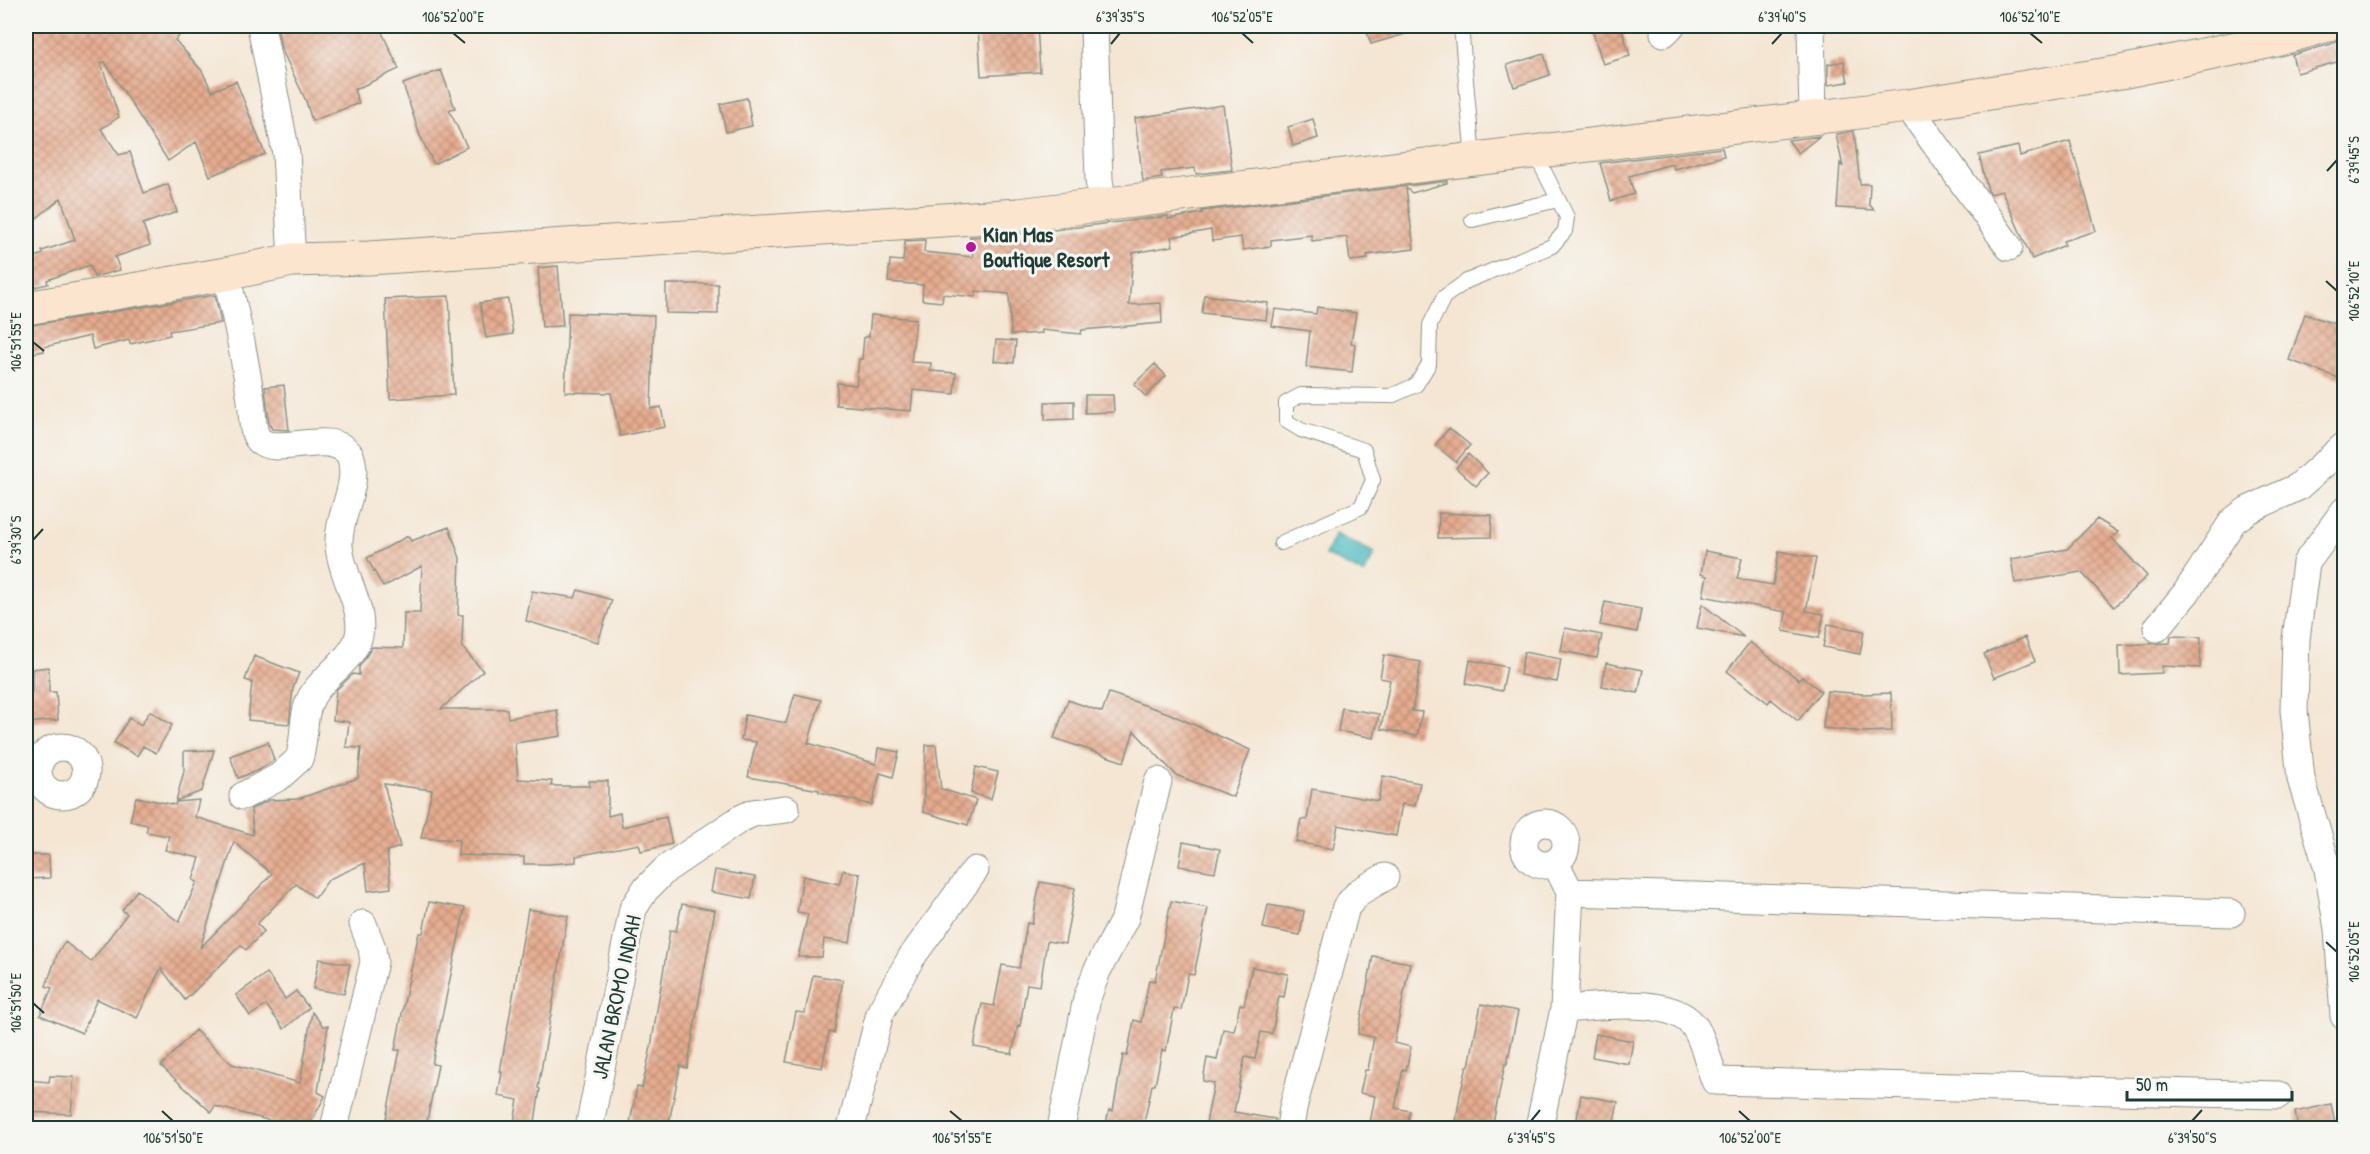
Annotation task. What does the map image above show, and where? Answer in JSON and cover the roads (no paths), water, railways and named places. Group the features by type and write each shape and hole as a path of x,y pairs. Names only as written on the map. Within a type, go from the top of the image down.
{"street":[{"path":"261,26 286,153 292,260"},
{"path":"1094,26 1098,180 1103,205"},
{"path":"1811,26 1813,117"},
{"path":"26,308 226,274 292,260 369,258 1018,215 1103,205 1908,106 2121,72 2276,40 2325,26"},
{"path":"1908,106 2009,247"},
{"path":"226,274 247,371 258,439 274,445 330,443 340,446 350,455 352,477 339,542 340,557 361,627 350,653 328,675 308,705 300,759 279,777 243,796"},
{"path":"2157,628 2186,593 2233,521 2248,510 2298,487 2344,446"},
{"path":"2344,511 2306,563 2296,639 2294,710 2301,779 2328,869 2335,909 2344,1016"},
{"path":"1061,1128 1087,998 1097,971 1125,918 1158,781"},
{"name":"JALAN BROMO INDAH","path":"589,1128 627,929 633,909 645,890 666,869 740,819 753,813 786,809"},
{"path":"1539,1128 1564,1009 1570,892 1555,862"},
{"path":"851,1128 880,1013 910,958 975,870"},
{"path":"1290,1128 1293,1108 1346,907 1359,892 1385,877"},
{"path":"1570,892 2231,914"},
{"path":"334,1128 374,962 372,948 363,924"},
{"path":"1564,1009 1645,1004 1676,1013 1695,1028 1715,1081 2278,1095"}],"lane":[{"path":"1461,26 1473,159"},
{"path":"1281,543 1361,507 1373,480 1364,450 1301,430 1286,421 1286,403 1301,395 1391,396 1416,385 1429,364 1430,325 1444,297 1467,281 1552,246 1565,231 1567,217 1534,151"},
{"path":"1472,220 1558,200"}],"water":[{"path":"1335,534 1375,553 1364,574 1325,555"}],"place":[{"name":"Kian Mas Boutique Resort","path":"971,247"}]}
